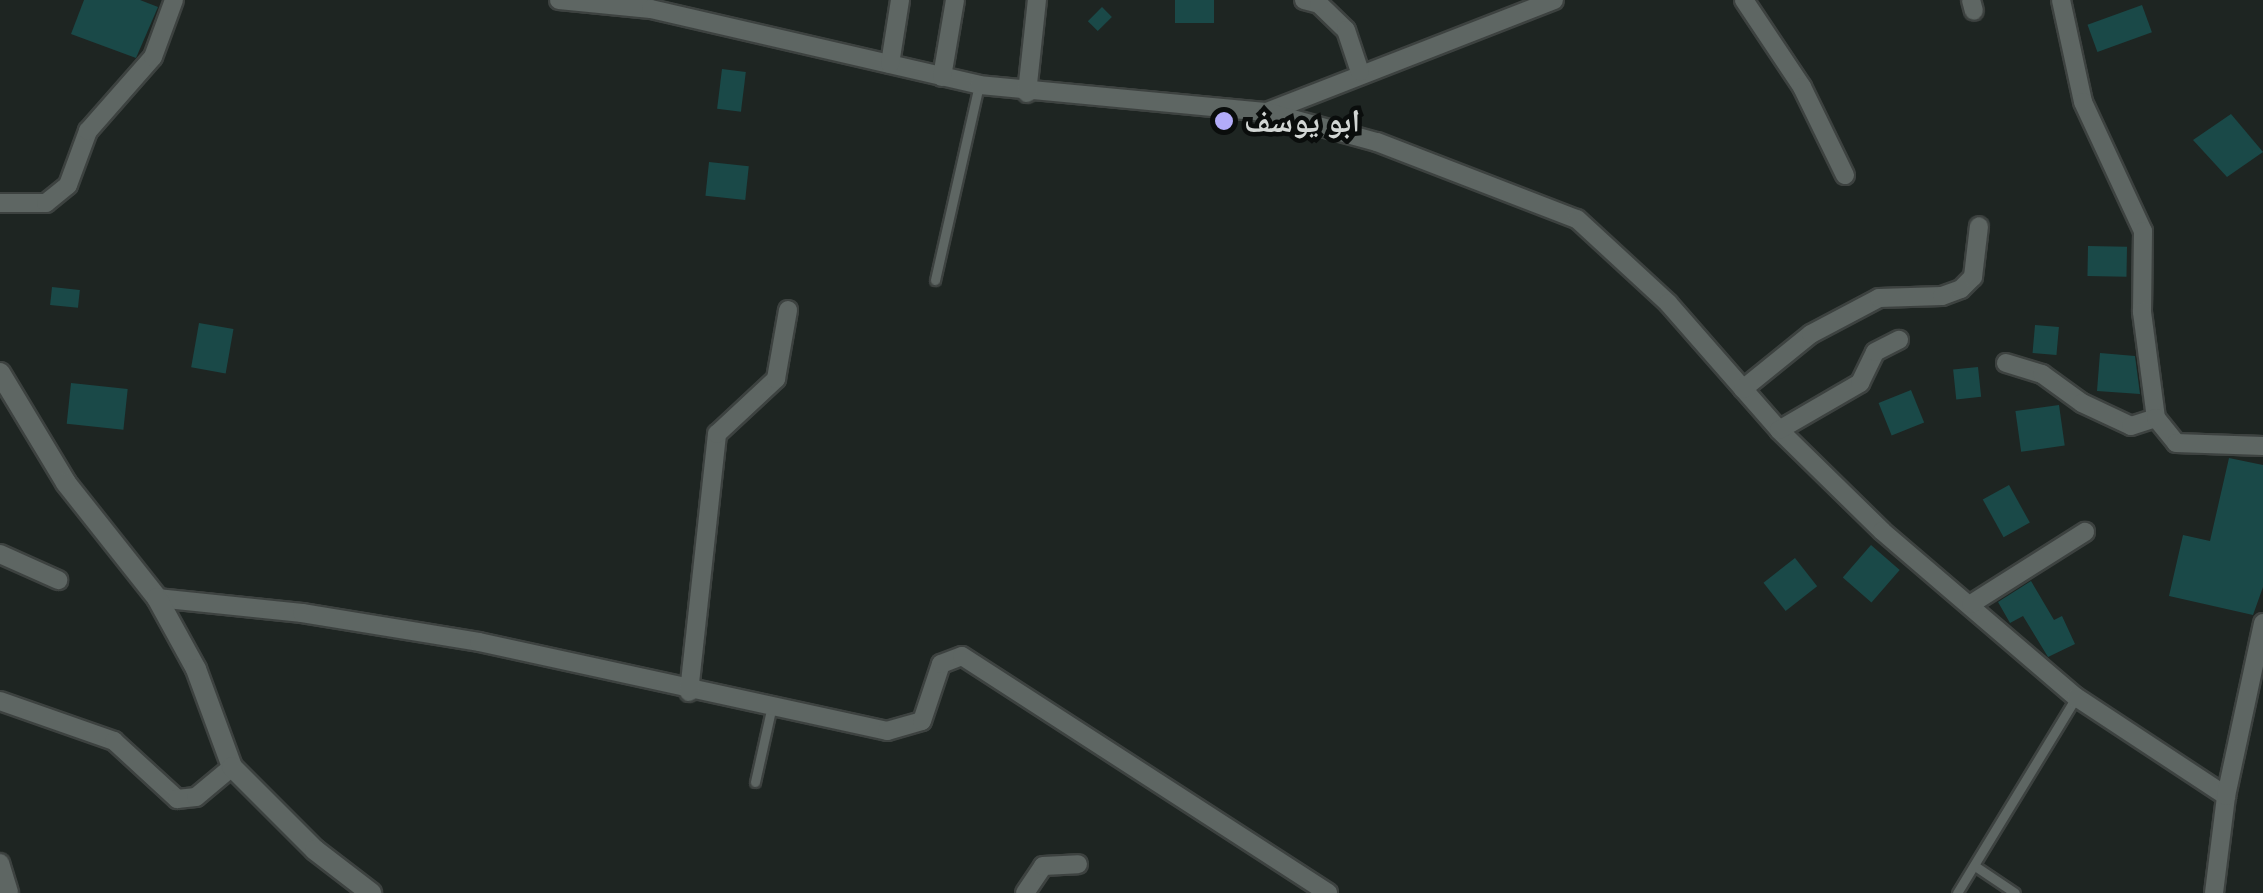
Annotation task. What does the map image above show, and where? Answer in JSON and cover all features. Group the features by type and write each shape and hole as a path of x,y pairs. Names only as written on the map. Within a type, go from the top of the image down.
{"street":[{"path":"0,204 46,203 68,185 88,132 152,58 174,0"},
{"path":"558,0 651,9 980,85 1267,112 1377,142 1558,208 1647,282 1780,430 1882,530 2076,698 2226,796"},
{"path":"890,64 900,0"},
{"path":"942,77 955,0"},
{"path":"1027,92 1038,0"},
{"path":"1304,0 1318,4 1346,30 1360,72"},
{"path":"1267,112 1360,72 1554,0"},
{"path":"1744,0 1802,86 1846,175"},
{"path":"2062,0 2083,102 2142,231 2142,312 2156,418 2176,444 2263,446"},
{"path":"1743,389 1812,334 1879,298 1942,296 1961,289 1973,277 1979,226"},
{"path":"688,692 717,434 776,379 788,310"},
{"path":"1780,430 1860,383 1876,352 1899,340"},
{"path":"2006,363 2042,374 2082,404 2132,426 2156,418"},
{"path":"0,373 66,484 158,598 196,670 232,767 315,850 371,893"},
{"path":"1971,604 2085,532"},
{"path":"0,554 58,580"},
{"path":"158,598 302,613 479,642 771,710 906,730 928,715 943,661 966,657 1328,893"},
{"path":"2220,890 2226,796 2263,623"},
{"path":"0,701 114,741 173,798 196,797 232,767"},
{"path":"0,863 9,893"},
{"path":"1025,893 1043,866 1078,864"}],"lane":[{"path":"935,280 980,85"},
{"path":"1957,893 2076,698"},
{"path":"756,782 771,710"},
{"path":"1975,866 2015,893"}],"building":[{"path":"84,0 140,0 158,7 136,58 71,34"},
{"path":"1175,0 1214,0 1214,23 1175,23"},
{"path":"2142,5 2152,32 2097,52 2087,25"},
{"path":"1102,7 1112,17 1098,31 1088,21"},
{"path":"722,69 746,72 741,112 717,109"},
{"path":"2231,114 2263,152 2227,177 2193,140"},
{"path":"709,162 749,166 745,200 705,196"},
{"path":"2088,246 2127,247 2126,277 2087,276"},
{"path":"52,287 80,290 78,308 50,305"},
{"path":"199,323 233,329 226,373 191,367"},
{"path":"2035,325 2059,327 2056,355 2033,353"},
{"path":"2100,353 2135,356 2140,394 2097,391"},
{"path":"1978,367 1981,397 1956,399 1953,370"},
{"path":"71,383 128,389 123,430 67,424"},
{"path":"1911,390 1924,422 1892,436 1879,403"},
{"path":"2059,405 2065,446 2021,452 2015,411"},
{"path":"2229,458 2263,465 2263,587 2253,615 2169,596 2183,535 2210,541"},
{"path":"2009,485 2030,523 2004,537 1983,500"},
{"path":"1871,545 1900,570 1871,602 1843,577"},
{"path":"1795,558 1817,586 1786,611 1763,583"},
{"path":"2031,581 2054,620 2062,616 2075,644 2048,657 2023,616 2010,623 1998,602"}],"place":[{"name":"ابو يوسف","path":"1224,121"}]}
